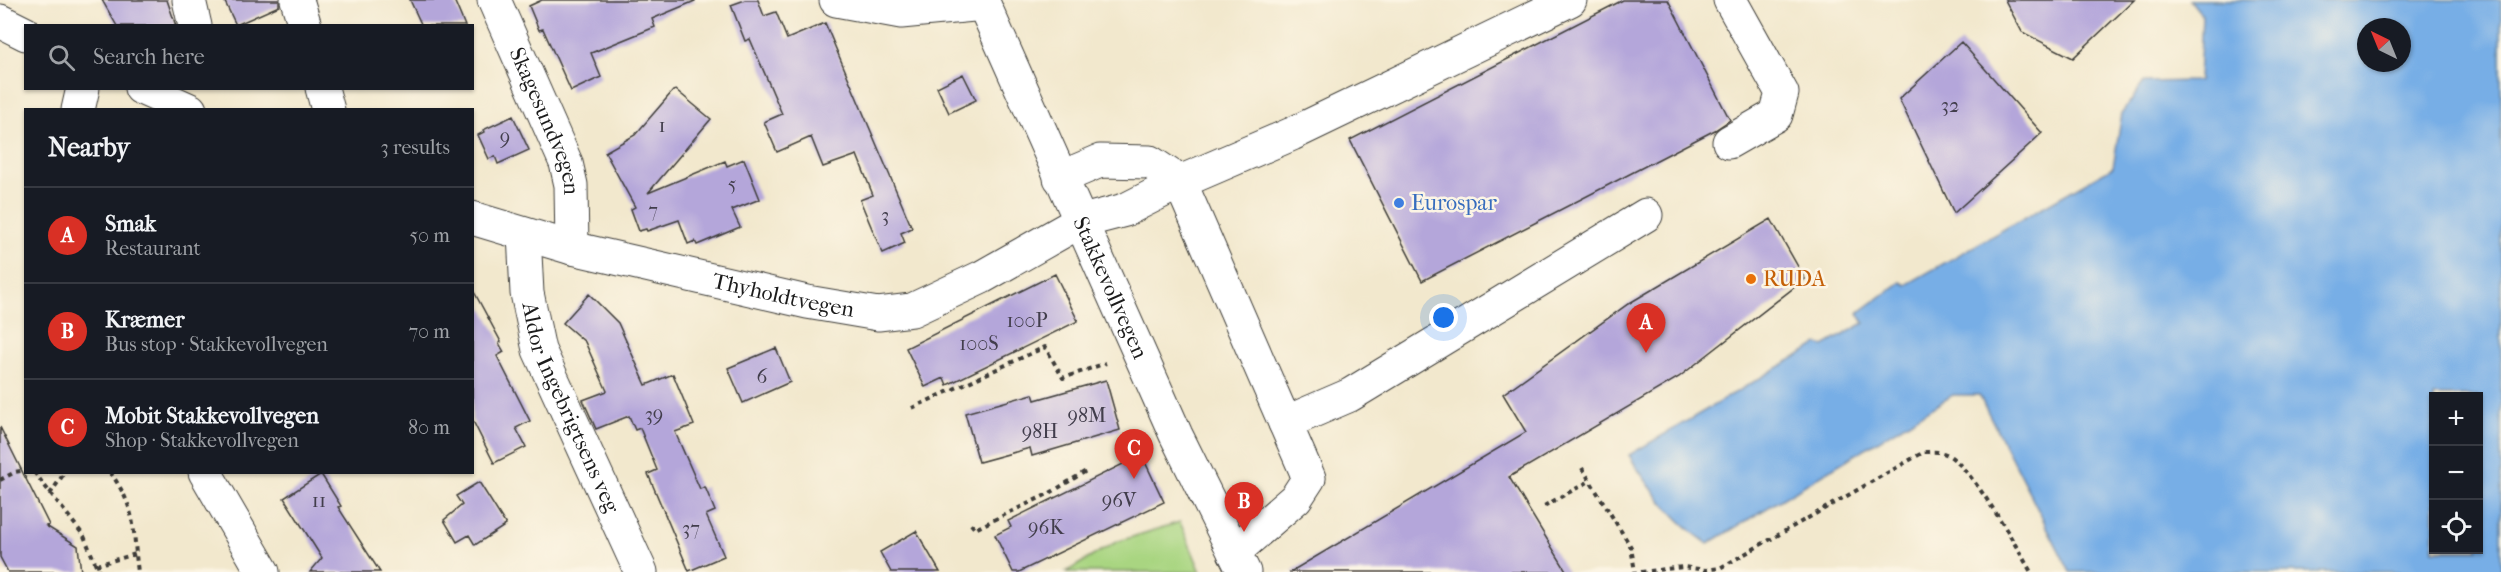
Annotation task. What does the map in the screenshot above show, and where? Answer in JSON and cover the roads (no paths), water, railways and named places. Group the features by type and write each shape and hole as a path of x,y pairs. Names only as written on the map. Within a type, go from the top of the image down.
{"street":[{"path":"189,0 195,24"},
{"path":"297,0 304,24"},
{"name":"Skagesundvegen","path":"495,0 566,162 571,185 572,248"},
{"path":"836,0 901,12 983,2"},
{"name":"Thyholdtvegen","path":"474,219 572,248 807,302 878,314 912,310 982,276 1079,222 1125,210 1180,182 1292,134 1570,0"},
{"path":"1729,142 1776,115 1782,93 1757,44 1730,0"},
{"name":"Stakkevollvegen","path":"983,2 1079,222 1176,435 1239,562"},
{"path":"0,21 24,33"},
{"path":"78,108 83,90"},
{"path":"145,90 186,108"},
{"path":"203,90 206,108"},
{"path":"323,90 327,108"},
{"path":"1060,178 1100,161 1150,162 1180,182 1309,478 1296,498 1239,562"},
{"path":"1285,423 1350,395 1646,215"},
{"name":"Aldor Ingebrigtsens veg","path":"524,234 526,293 539,350 641,572"},
{"path":"208,474 226,488 263,572"}],"water":[{"path":"2190,0 2501,0 2501,572 2070,572 1979,395 1953,395 1708,544 1674,515 1646,480 1629,455 1818,344 1824,346 1864,323 1858,313 1901,282 1906,285 2113,167 2122,113 2144,82 2199,81 2202,15"}],"place":[{"name":"Eurospar","path":"1399,203"},
{"name":"RUDA","path":"1751,279"},
{"name":"Smak","path":"1646,353"},
{"name":"Mobit Stakkevollvegen","path":"1134,479"},
{"name":"Kræmer","path":"1244,532"}]}
